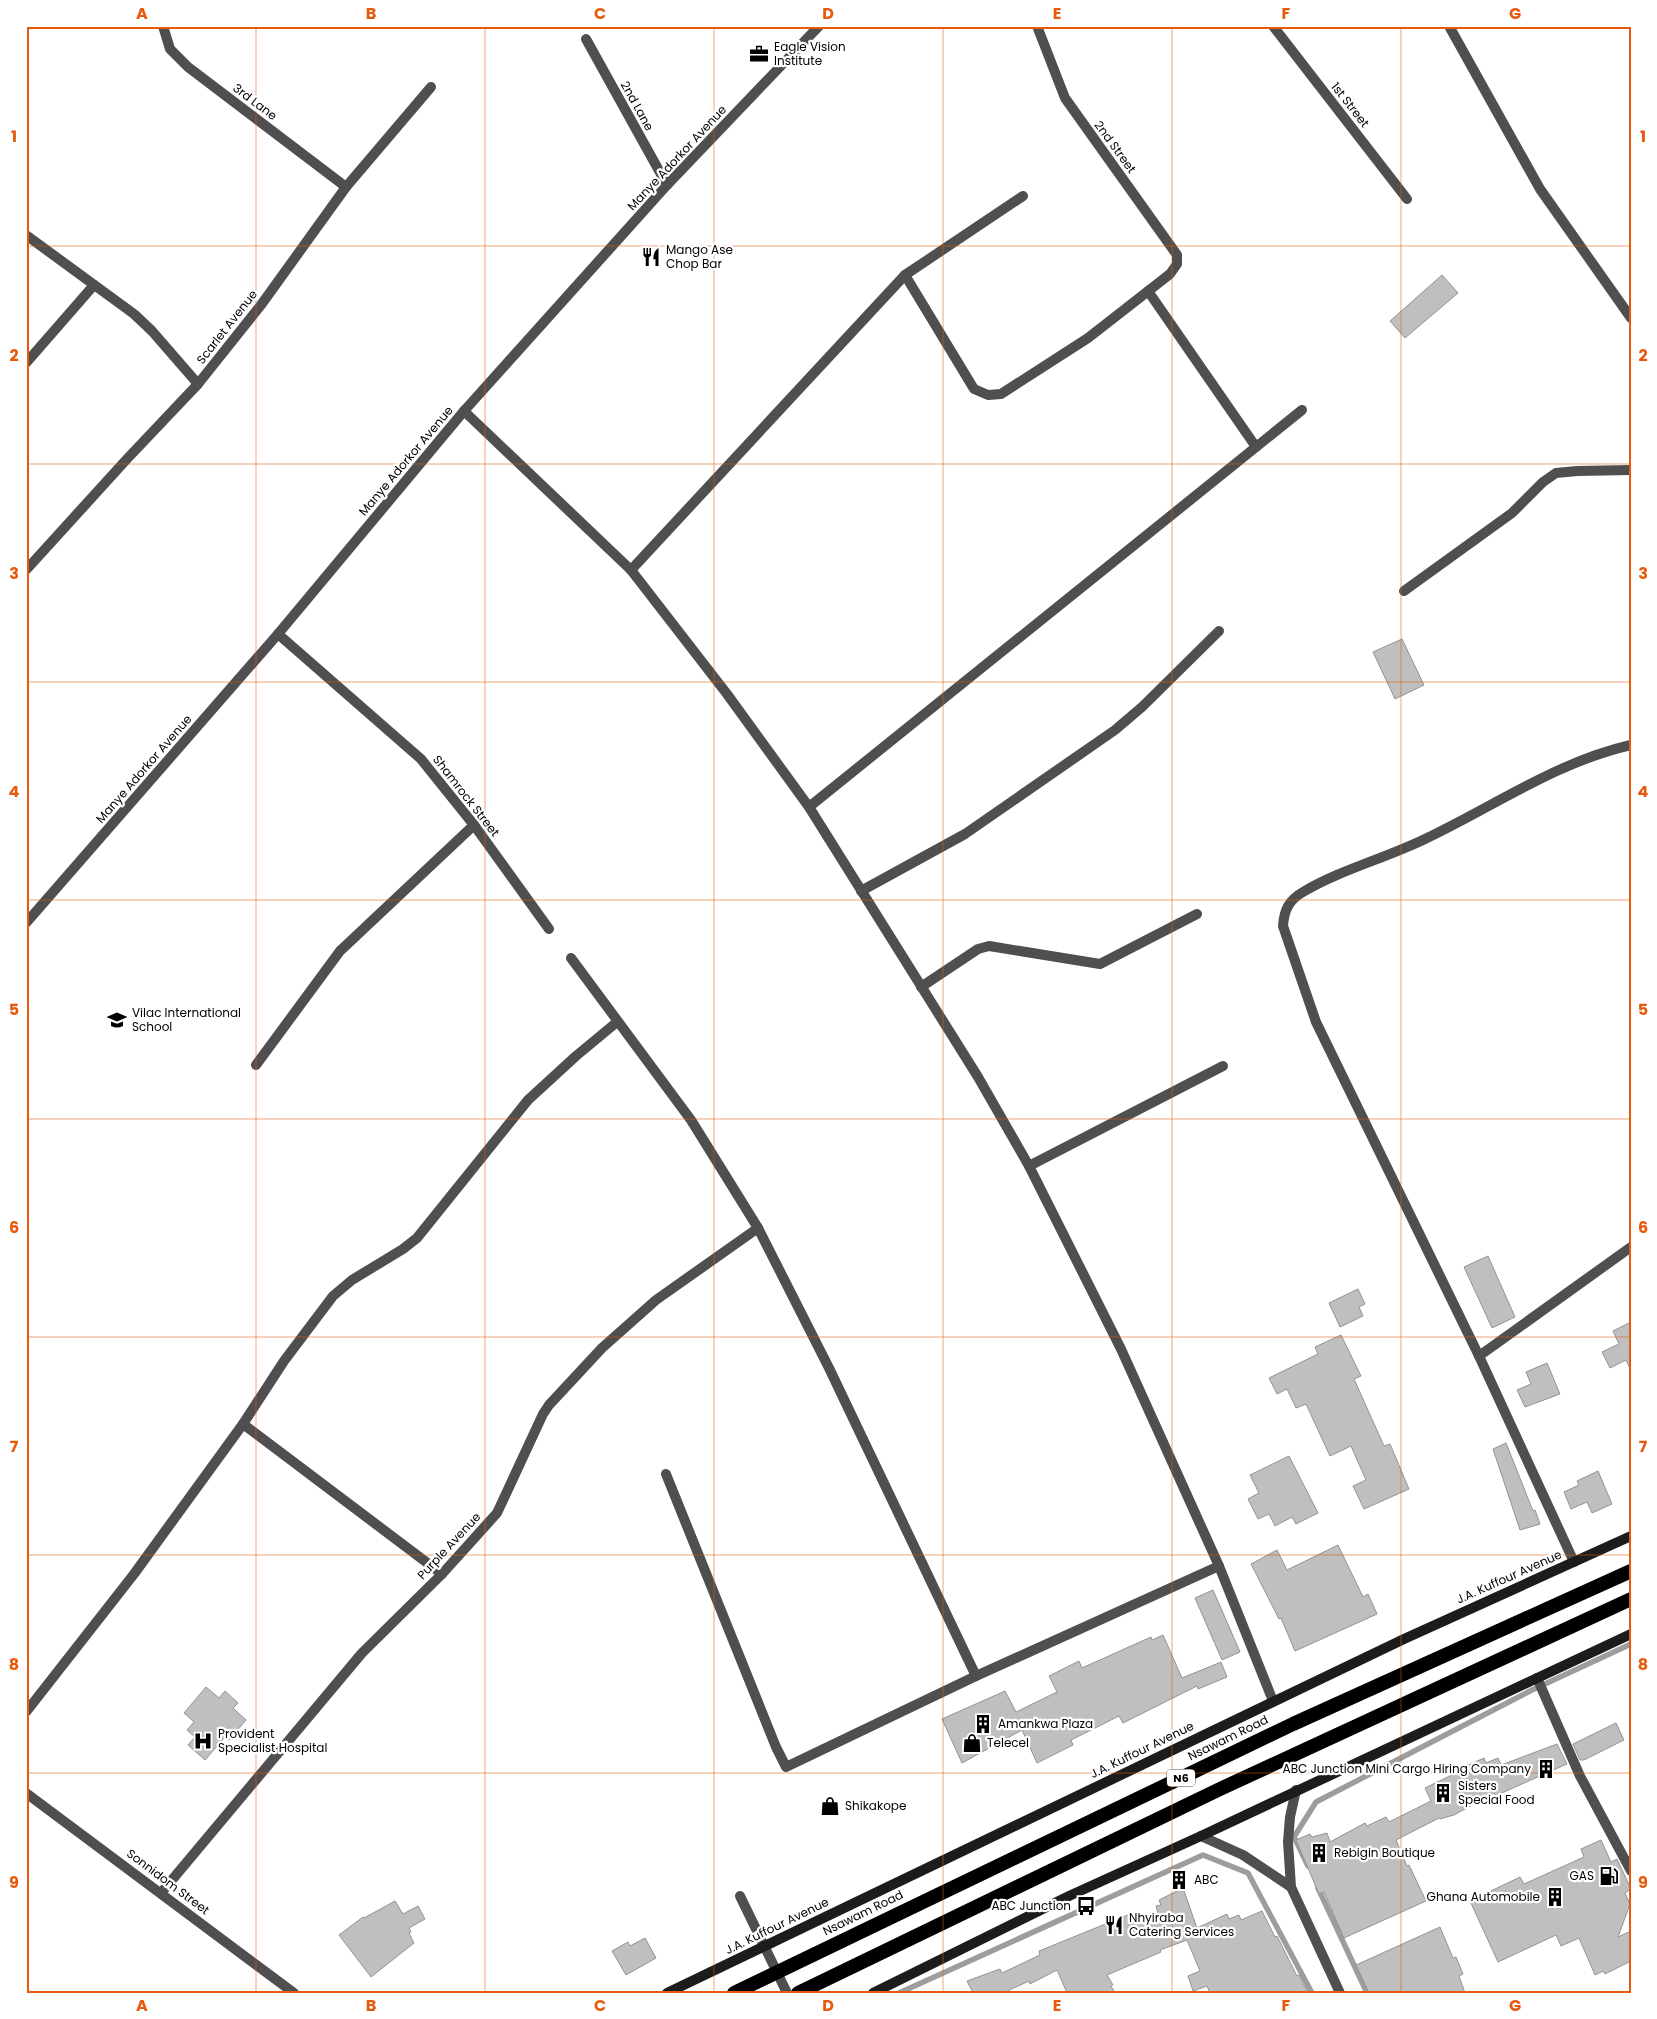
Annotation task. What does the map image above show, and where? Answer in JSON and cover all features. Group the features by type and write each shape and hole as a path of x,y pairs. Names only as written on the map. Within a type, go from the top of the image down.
{"highway":[{"name":"Nsawam Road","path":"734,1993 1293,1724 1631,1571"},
{"name":"N6","path":"798,1993 1220,1789 1631,1599"}],"main road":[{"name":"J.A. Kuffour Avenue","path":"667,1993 1274,1701 1631,1536"},
{"path":"873,1993 1069,1896 1631,1634"}],"street":[{"name":"3rd Lane","path":"163,26 170,50 188,67 346,187"},
{"name":"Manye Adorkor Avenue","path":"26,924 278,634 464,410 667,185 819,26"},
{"name":"2nd Street","path":"1037,26 1065,98 1178,256 1177,264 1170,274 1148,291"},
{"name":"1st Street","path":"1273,26 1406,199"},
{"path":"1449,26 1540,189 1631,318"},
{"name":"2nd Lane","path":"586,39 667,185"},
{"name":"Scarlet Avenue","path":"26,570 198,384 261,305 346,187 431,87"},
{"path":"631,570 905,275 1023,196"},
{"path":"26,235 134,314 152,331 198,384"},
{"path":"905,275 974,389 988,395 1001,394 1088,338 1148,291 1256,447"},
{"path":"26,363 94,285"},
{"path":"464,410 631,570 809,807 978,1077 1029,1166 1121,1349 1219,1566 1274,1701"},
{"path":"809,807 1302,410"},
{"path":"1404,591 1512,513 1543,482 1556,473 1631,470"},
{"path":"861,891 965,834 1116,730 1219,631"},
{"name":"Shamrock Street","path":"278,634 421,759 474,825 550,929"},
{"path":"1574,1562 1479,1356 1316,1022 1282,926 1284,911 1302,892 1366,863 1424,840 1533,782 1607,751 1631,746"},
{"path":"256,1065 340,951 474,825"},
{"path":"921,987 978,949 989,946 1100,964 1197,914"},
{"path":"571,958 691,1120 758,1228 829,1368 976,1676"},
{"path":"26,1712 134,1574 243,1424 266,1386 333,1296 352,1280 403,1249 417,1238 528,1100 617,1022"},
{"path":"1029,1166 1223,1066"},
{"name":"Purple Avenue","path":"161,1893 362,1653 442,1574 498,1512 542,1414 548,1405 602,1348 656,1300 758,1228"},
{"path":"1479,1356 1631,1247"},
{"path":"243,1424 442,1574"},
{"path":"666,1474 776,1747 786,1767 976,1676 1219,1566"},
{"path":"1537,1678 1580,1776 1631,1871"},
{"path":"1296,1790 1290,1817 1288,1842 1291,1887 1340,1993"},
{"name":"Sonnidom Street","path":"26,1793 294,1993"},
{"path":"1201,1836 1243,1855 1291,1887"},
{"path":"740,1896 787,1993"}],"building":[{"path":"1442,275 1458,293 1405,338 1390,321"},
{"path":"1402,639 1424,685 1395,699 1373,652"},
{"path":"1488,1256 1515,1317 1492,1328 1464,1267"},
{"path":"1358,1289 1365,1304 1359,1307 1363,1316 1340,1327 1329,1303"},
{"path":"1631,1322 1631,1371 1626,1360 1610,1368 1602,1352 1619,1344 1613,1331"},
{"path":"1341,1335 1361,1376 1354,1379 1384,1446 1390,1444 1409,1489 1364,1509 1353,1486 1366,1480 1351,1446 1330,1456 1306,1404 1296,1408 1287,1389 1277,1394 1269,1378 1318,1354 1315,1347"},
{"path":"1547,1363 1560,1394 1525,1407 1517,1390 1531,1384 1526,1372"},
{"path":"1506,1443 1540,1524 1520,1530 1493,1449"},
{"path":"1289,1456 1318,1513 1296,1524 1292,1517 1275,1526 1269,1514 1258,1519 1248,1499 1259,1493 1250,1475"},
{"path":"1598,1471 1612,1504 1592,1513 1587,1502 1571,1509 1564,1492 1579,1485 1577,1481"},
{"path":"1338,1545 1363,1597 1368,1594 1377,1614 1295,1651 1281,1618 1279,1619 1251,1564 1277,1550 1287,1570"},
{"path":"1213,1590 1240,1652 1222,1660 1195,1598"},
{"path":"1163,1635 1182,1678 1221,1662 1227,1677 1198,1689 1197,1686 1123,1723 1119,1716 1071,1740 1073,1745 1037,1763 1022,1730 962,1763 942,1719 1005,1691 1016,1712 1057,1692 1049,1676 1079,1661 1082,1668 1151,1637 1152,1640"},
{"path":"206,1687 219,1698 225,1691 238,1703 233,1708 246,1720 229,1740 225,1737 205,1760 188,1745 195,1737 187,1730 194,1722 184,1713"},
{"path":"1616,1723 1624,1740 1584,1760 1580,1760 1573,1744"},
{"path":"1557,1744 1567,1764 1495,1796 1494,1793 1454,1815 1439,1818 1396,1840 1407,1866 1409,1865 1426,1901 1344,1938 1324,1892 1319,1894 1296,1840 1310,1834 1312,1837 1327,1833 1330,1842 1365,1823 1367,1826 1386,1817 1389,1822 1431,1801 1425,1788 1456,1773 1455,1771 1484,1758 1486,1763 1498,1758 1501,1765"},
{"path":"1601,1840 1611,1862 1617,1859 1631,1889 1625,1893 1630,1904 1618,1937 1631,1931 1631,1961 1605,1974 1603,1971 1595,1975 1579,1938 1561,1946 1556,1935 1498,1962 1470,1901 1520,1877 1524,1884 1584,1857 1581,1849"},
{"path":"1183,1888 1197,1928 1227,1914 1229,1919 1239,1915 1241,1920 1262,1911 1308,1993 1210,1993 1207,1986 1193,1991 1188,1976 1200,1971 1187,1940 1160,1950 1161,1952 1107,1975 1115,1993 1067,1993 1057,1970 1030,1984 1029,1981 1003,1993 973,1993 967,1981 1000,1969 1002,1973 1040,1955 1039,1951 1130,1914 1132,1922 1158,1913 1156,1906 1161,1905 1159,1900"},
{"path":"395,1901 403,1914 418,1906 425,1919 409,1928 411,1932 409,1933 414,1943 371,1977 339,1935 363,1917"},
{"path":"1440,1927 1453,1958 1456,1957 1463,1974 1459,1976 1465,1993 1369,1993 1356,1965"},
{"path":"645,1938 656,1958 626,1975 612,1951 628,1942 630,1946"}],"waterway":[{"path":"1308,1866 1294,1837 1316,1802 1532,1690 1631,1644"},
{"path":"899,1993 1203,1855 1248,1873 1312,1993"},
{"path":"1318,1888 1367,1993"}],"place":[{"name":"Eagle Vision Institute","path":"759,54"},
{"name":"Mango Ase Chop Bar","path":"651,257"},
{"name":"Vilac International School","path":"117,1020"},
{"name":"Amankwa Plaza","path":"983,1724"},
{"name":"Provident Specialist Hospital","path":"203,1741"},
{"name":"Telecel","path":"972,1743"},
{"name":"ABC Junction Mini Cargo Hiring Company","path":"1546,1769"},
{"name":"Sisters Special Food","path":"1443,1793"},
{"name":"Shikakope","path":"830,1806"},
{"name":"Rebigin Boutique","path":"1319,1853"},
{"name":"GAS","path":"1609,1876"},
{"name":"ABC","path":"1179,1880"},
{"name":"Ghana Automobile","path":"1555,1897"},
{"name":"ABC Junction","path":"1086,1906"},
{"name":"Nhyiraba Catering Services","path":"1114,1925"}]}
